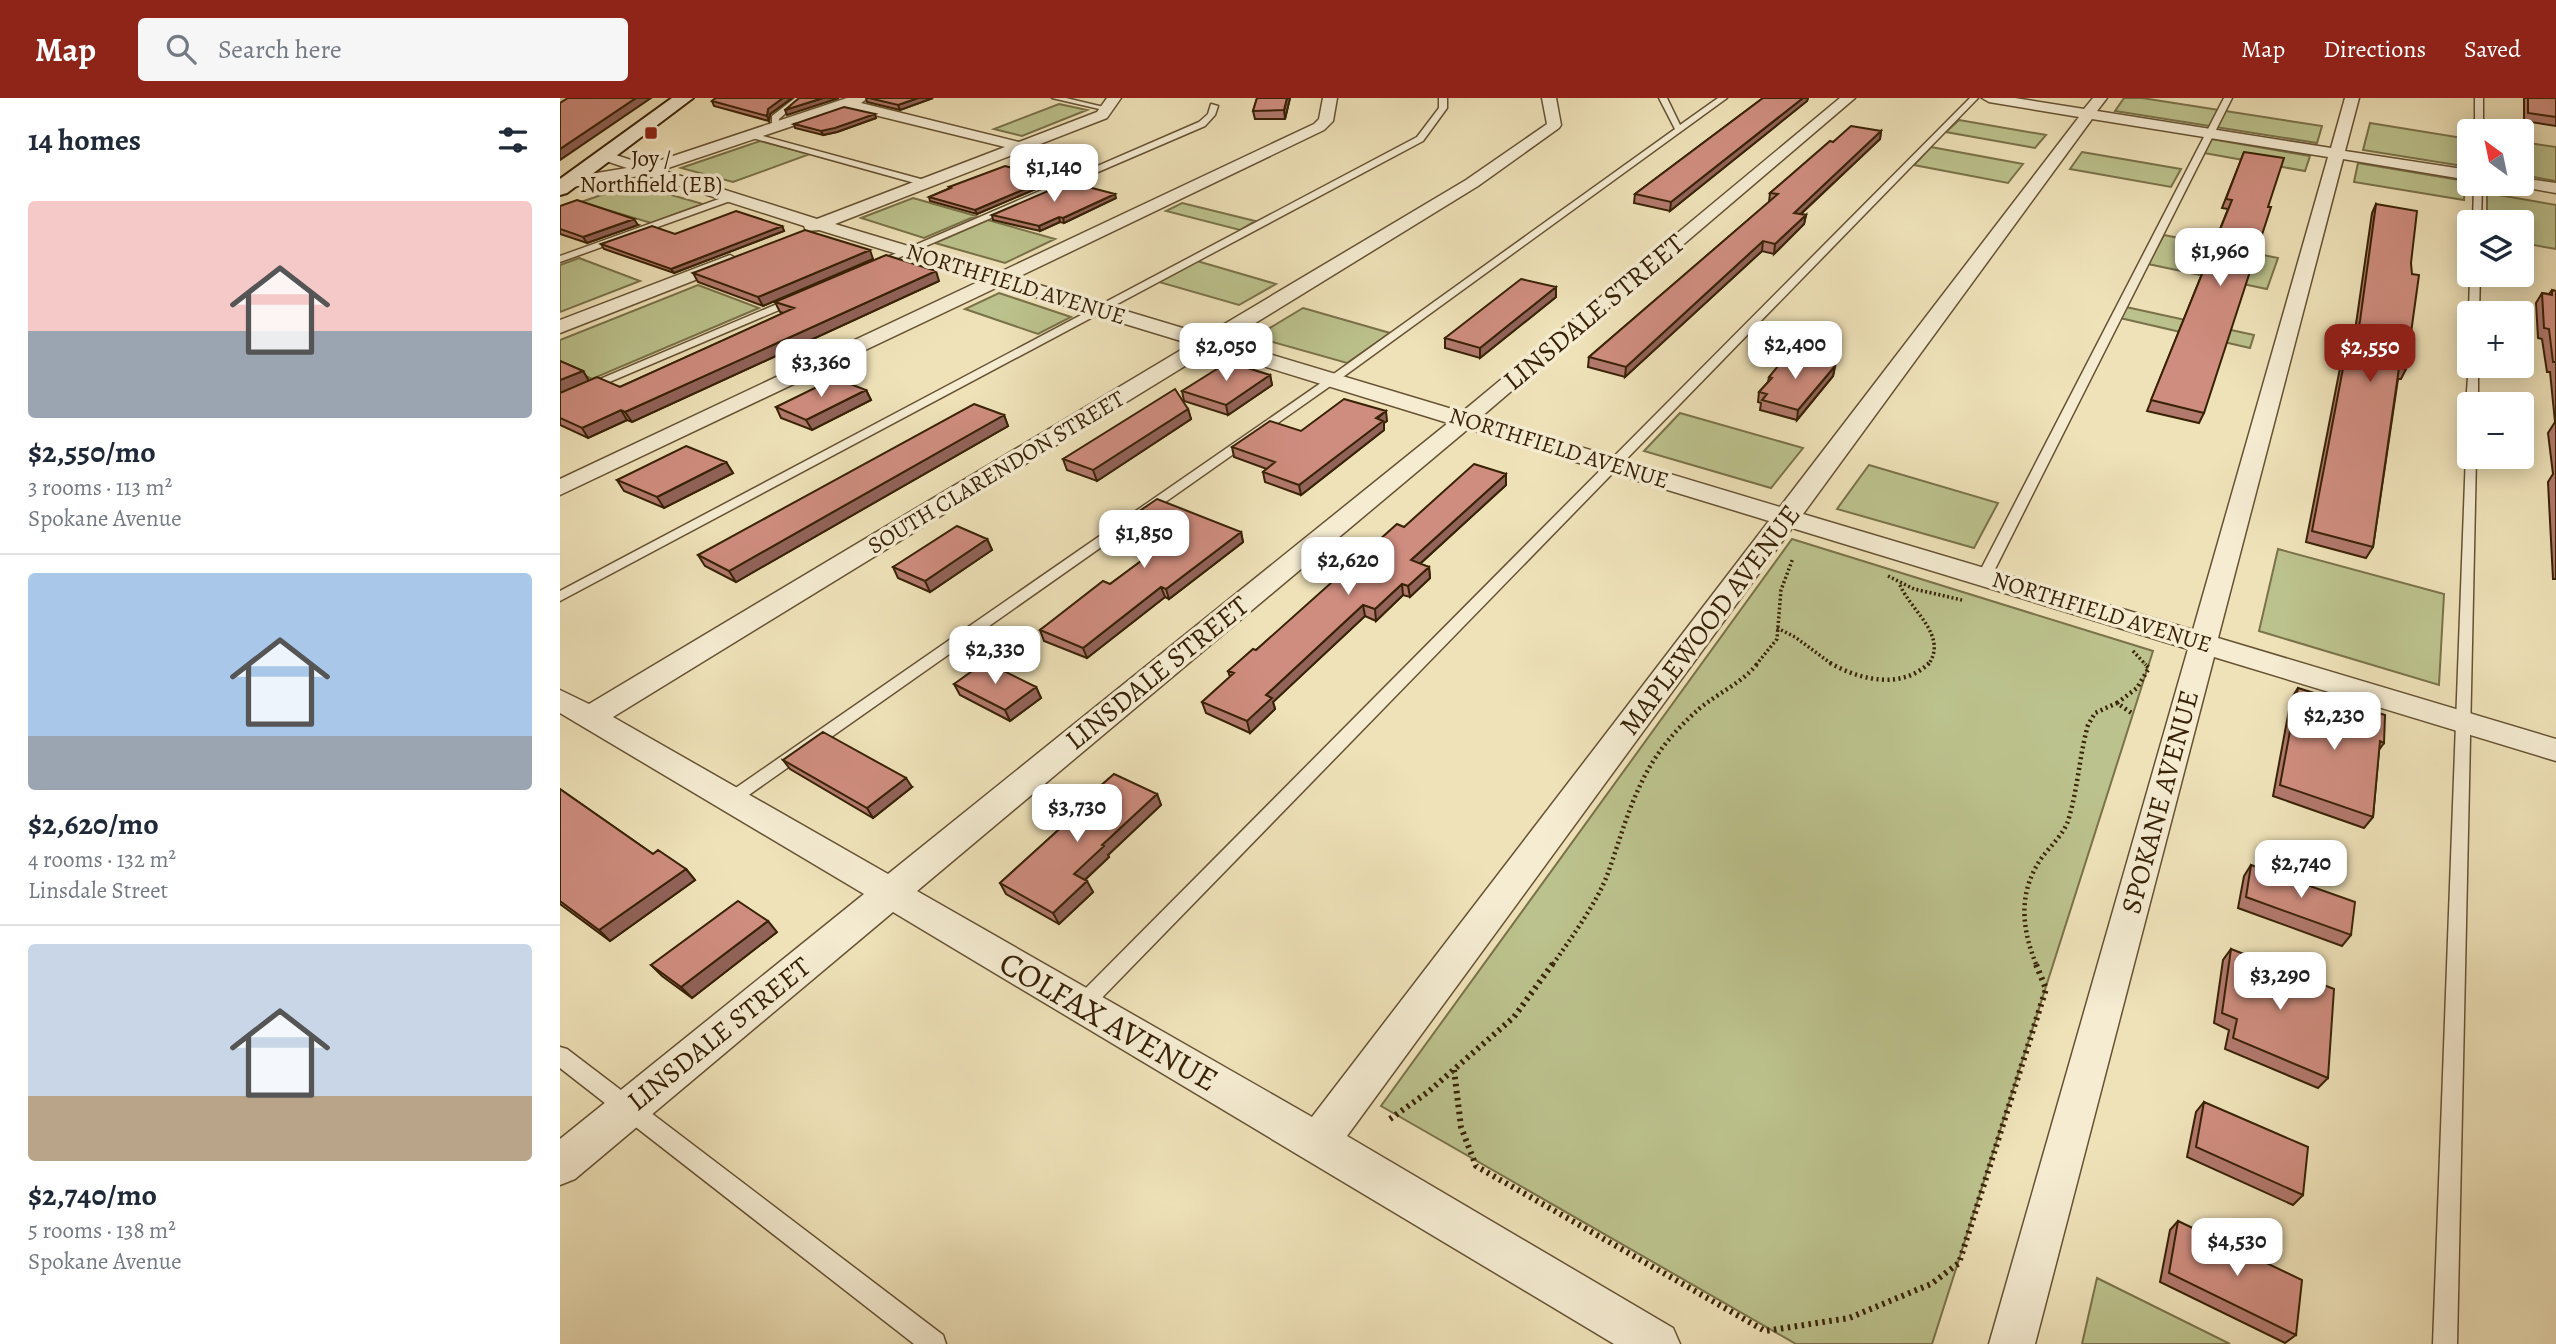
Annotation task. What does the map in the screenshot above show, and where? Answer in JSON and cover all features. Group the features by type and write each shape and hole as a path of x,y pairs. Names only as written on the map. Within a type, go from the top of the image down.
{"street":[{"path":"563,185 684,98"},
{"path":"605,156 646,170 861,98"},
{"path":"560,488 1320,127 1326,121 1330,98"},
{"name":"SOUTH CLARENDON STREET","path":"590,718 1440,203 1550,129 1554,122 1549,98"},
{"name":"LINSDALE STREET","path":"560,1165 1465,420 1848,98"},
{"path":"1989,98 2094,106 2210,133 2457,172"},
{"name":"SPOKANE AVENUE","path":"2012,1344 2352,98"},
{"path":"845,103 1018,146"},
{"path":"788,237 1102,115 1111,103"},
{"name":"MAPLEWOOD AVENUE","path":"1318,1142 2094,106"},
{"name":"NORTHFIELD AVENUE","path":"563,185 646,170 730,198 2556,750"},
{"path":"2534,185 2556,188"},
{"path":"560,327 750,252"},
{"name":"COLFAX AVENUE","path":"560,700 1318,1142 1657,1344"}],"lane":[{"path":"775,127 775,118 799,98"},
{"path":"1056,98 1111,103"},
{"path":"560,597 1420,139 1443,108 1443,98"},
{"path":"1664,98 1679,130"},
{"path":"730,800 1332,380 1723,98"},
{"path":"1082,1005 1974,98"},
{"path":"1984,577 2228,98"},
{"path":"2479,98 2479,119"},
{"path":"868,268 1202,124 1211,115 1214,106"},
{"path":"752,135 925,183"},
{"path":"560,259 730,198"},
{"path":"560,400 804,295"},
{"path":"2445,1344 2470,469"},
{"path":"560,1056 934,1344"}],"path":[{"path":"1390,1119 1454,1070 1514,1017 1569,942 1608,876 1622,824 1633,797 1661,749 1700,708 1746,678 1777,639 1781,590 1794,555"},
{"path":"1777,628 1805,642 1839,669 1865,677 1889,680 1908,676 1927,667 1935,656 1934,641 1899,584"},
{"path":"1454,1070 1461,1127 1476,1166 1765,1331 1849,1318 1931,1284 1959,1263 2046,989 2028,944 2023,906 2028,884 2039,862 2067,825 2088,725 2095,713 2117,703 2143,684 2149,668 2130,648"},
{"path":"2117,703 2133,714"}],"green space":[{"path":"2124,98 2142,98 2322,126 2317,143 2115,111"},
{"path":"1059,104 1087,110 1022,136 994,129"},
{"path":"1959,120 2046,135 2035,148 1946,132"},
{"path":"2370,123 2457,137 2457,165 2363,150"},
{"path":"2211,139 2310,156 2305,171 2204,153"},
{"path":"760,141 810,154 733,182 681,168"},
{"path":"2534,144 2556,147 2556,181 2534,177"},
{"path":"1931,147 2023,164 2008,183 1914,165"},
{"path":"2082,152 2181,169 2171,187 2070,169"},
{"path":"2358,163 2457,180 2457,196 2464,196 2464,200 2354,182"},
{"path":"633,184 703,204 651,223 581,202"},
{"path":"2487,196 2504,196 2556,205 2556,249 2534,245 2534,210 2487,210"},
{"path":"913,198 976,216 924,238 861,218"},
{"path":"1182,203 1255,221 1240,230 1166,211"},
{"path":"988,220 1055,239 1005,263 935,243"},
{"path":"2164,235 2278,258 2267,289 2148,264"},
{"path":"579,258 640,281 560,312 560,265"},
{"path":"1197,261 1276,284 1239,305 1159,282"},
{"path":"698,285 759,308 592,379 560,364 560,340"},
{"path":"999,293 1071,317 1038,334 965,309"},
{"path":"2126,307 2254,335 2250,348 2120,318"},
{"path":"1303,308 1390,333 1347,363 1255,337"},
{"path":"1680,413 1803,448 1771,488 1644,451"},
{"path":"1869,465 1998,503 1974,548 1837,509"},
{"path":"1792,539 2153,651 1932,1344 1796,1344 1381,1106"},
{"path":"2278,549 2444,594 2439,685 2259,631"},
{"path":"2097,1278 2230,1344 2082,1344"}],"building":[{"path":"568,98 636,98 560,149 560,103"},
{"path":"716,98 783,98 768,109 767,116 712,101"},
{"path":"799,98 823,98 785,110"},
{"path":"869,98 918,98 898,105"},
{"path":"1257,98 1287,98 1284,110 1253,111"},
{"path":"1763,98 1803,98 1671,202 1635,194"},
{"path":"2528,98 2556,98 2556,117 2528,113"},
{"path":"844,107 875,114 821,131 794,124"},
{"path":"1851,126 1881,131 1794,213 1806,215 1775,244 1763,241 1626,367 1589,357 1778,194 1770,193"},
{"path":"2244,152 2284,158 2268,207 2271,207 2204,413 2151,400 2232,200 2226,199"},
{"path":"1005,166 1051,178 975,210 929,197 951,188 949,187"},
{"path":"1069,182 1115,194 1039,226 992,215"},
{"path":"577,200 634,219 583,237 560,229 560,206"},
{"path":"2376,204 2417,211 2411,263 2412,274 2419,275 2406,369 2399,368 2373,547 2312,531 2345,358 2351,359 2360,321"},
{"path":"736,211 782,226 671,269 601,244 652,226 675,234"},
{"path":"805,230 870,250 758,297 693,273"},
{"path":"886,255 936,271 625,412 621,410 582,428 560,418 560,393 597,377 620,387 794,308 775,302"},
{"path":"1521,279 1556,287 1480,348 1445,338"},
{"path":"2552,290 2556,291 2556,362 2553,362 2549,329 2544,328 2542,293 2552,295"},
{"path":"1788,354 1835,366 1798,410 1762,400 1767,394 1759,392"},
{"path":"560,361 583,371 560,380"},
{"path":"1228,362 1270,375 1226,405 1182,391"},
{"path":"835,378 866,390 806,420 776,407"},
{"path":"1175,389 1188,409 1093,470 1063,459"},
{"path":"1344,399 1386,411 1376,418 1383,421 1299,485 1263,472 1275,462 1232,447 1270,421 1301,431"},
{"path":"974,404 1004,415 729,571 698,555"},
{"path":"686,446 726,462 657,497 617,480"},
{"path":"1474,464 1506,474 1411,560 1429,567 1408,586 1402,584 1375,609 1363,605 1266,695 1272,698 1247,721 1202,702 1234,673 1228,671 1253,649 1256,650 1397,524 1404,527"},
{"path":"1157,499 1241,532 1166,589 1161,587 1083,648 1040,630 1103,581 1110,584 1161,546 1116,527"},
{"path":"957,526 987,539 925,581 893,567"},
{"path":"982,664 993,669 996,667 1036,687 1005,710 954,684"},
{"path":"2298,688 2385,715 2384,743 2380,741 2373,817 2280,785"},
{"path":"823,732 906,778 867,808 783,760"},
{"path":"1114,774 1157,794 1074,874 1087,881 1053,913 1000,883 1088,803 1083,801"},
{"path":"560,789 653,854 658,850 686,869 599,930 560,901"},
{"path":"2251,865 2355,902 2351,935 2246,897"},
{"path":"738,901 768,921 681,987 651,965"},
{"path":"2231,949 2334,989 2328,1078 2233,1038 2237,1019 2222,1013"},
{"path":"2204,1102 2308,1147 2303,1195 2196,1147"},
{"path":"2178,1221 2302,1280 2296,1335 2169,1273"}],"place":[{"name":"Joy / Northfield (EB)","path":"651,133"}]}
